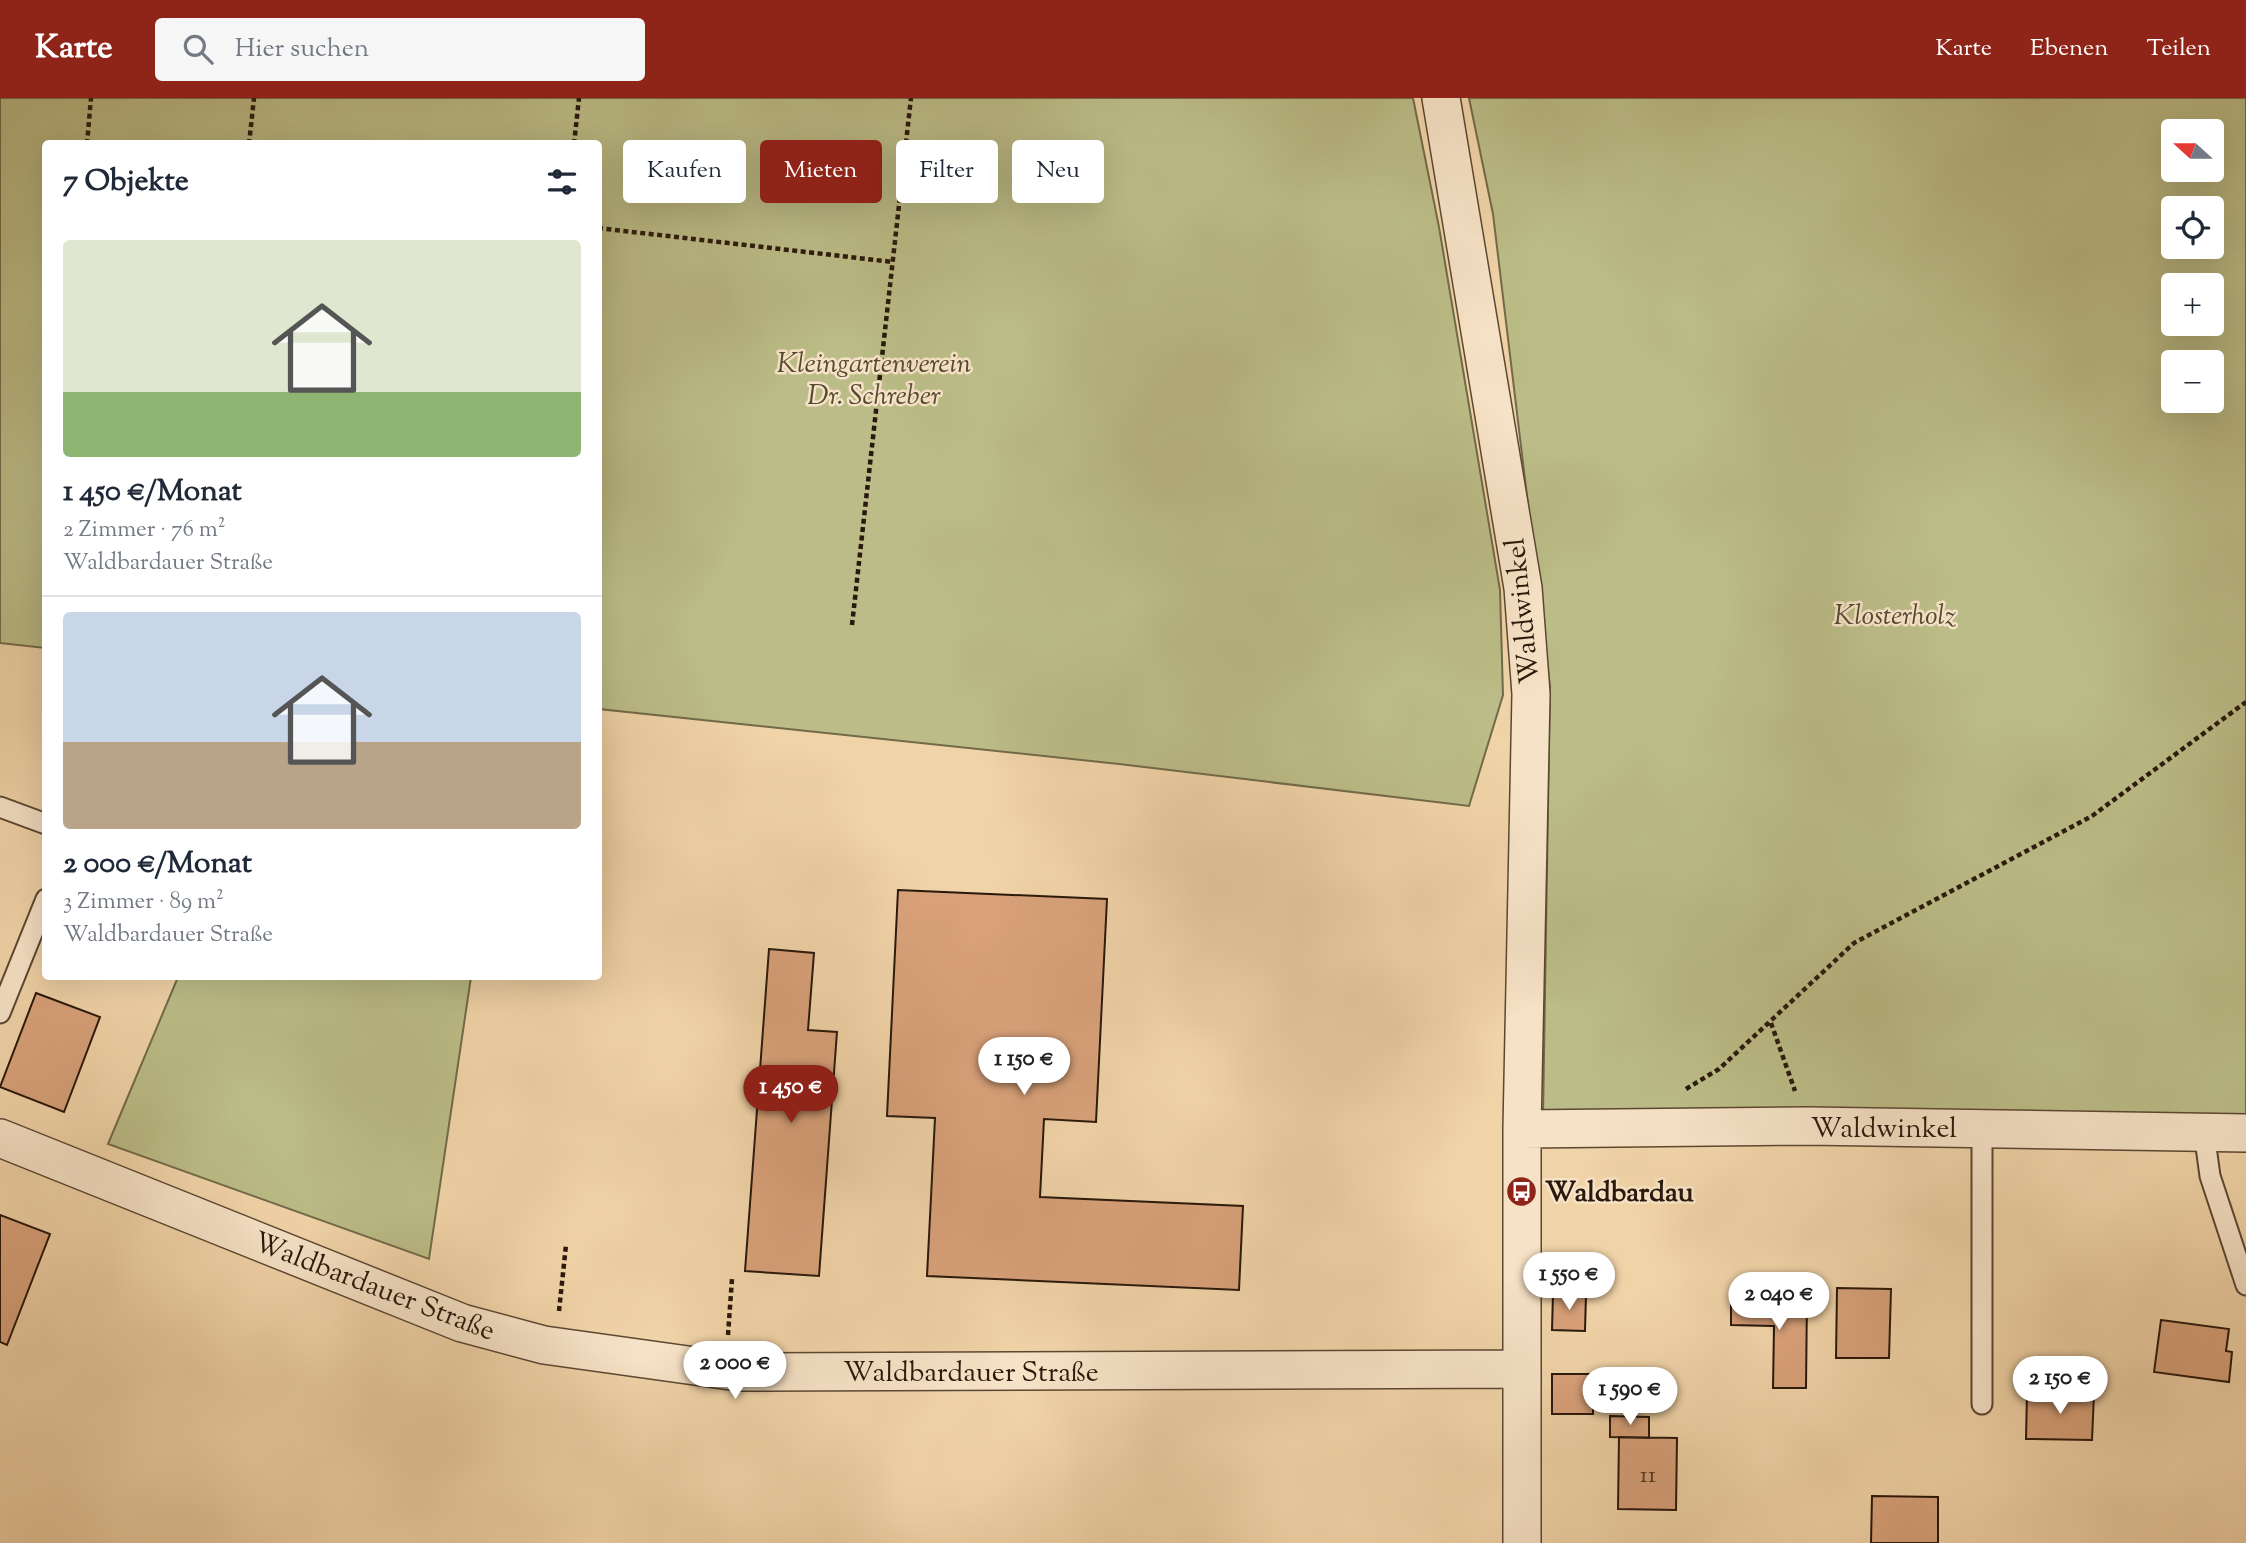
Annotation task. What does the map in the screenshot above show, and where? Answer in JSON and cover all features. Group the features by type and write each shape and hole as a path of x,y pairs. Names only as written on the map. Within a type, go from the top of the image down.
{"street":[{"name":"Waldwinkel","path":"1441,98 1523,588 1531,694 1521,1129 1522,1543"},
{"name":"Waldwinkel","path":"1521,1129 1808,1126 2246,1133"},
{"name":"Waldbardauer Straße","path":"0,1138 462,1323 556,1347 726,1371 1521,1369"}],"lane":[{"path":"0,807 42,823"},
{"path":"0,1013 42,909"},
{"path":"1982,1128 1982,1404"},
{"path":"2204,1132 2210,1176 2246,1285"}],"path":[{"path":"87,140 91,98"},
{"path":"250,140 254,98"},
{"path":"574,140 579,98"},
{"path":"852,625 911,98"},
{"path":"602,228 893,262"},
{"path":"1739,1051 1772,1023 1854,943 2092,816 2246,702"},
{"path":"1772,1023 1808,1126"},
{"path":"556,1347 566,1245"},
{"path":"726,1371 732,1279"}],"green space":[{"name":"Kleingartenverein Dr. Schreber","path":"0,98 1413,98 1439,227 1500,590 1503,695 1469,806 1119,764 602,709 602,140 42,140 42,648 0,643"},
{"name":"Klosterholz","path":"1469,98 2246,98 2246,1120 1543,1116 1550,687 1493,214"},
{"path":"177,980 471,980 429,1259 108,1144"}],"building":[{"path":"898,890 1107,899 1096,1122 1044,1119 1040,1197 1243,1206 1239,1290 927,1276 935,1118 887,1116"},
{"path":"769,949 814,953 808,1030 837,1032 819,1276 745,1271"},
{"path":"36,993 100,1017 64,1112 0,1087"},
{"path":"0,1215 50,1234 7,1345 0,1342"},
{"path":"1837,1288 1891,1289 1889,1358 1836,1358"},
{"path":"1553,1293 1586,1294 1585,1331 1552,1330"},
{"path":"1731,1294 1807,1296 1806,1388 1773,1388 1774,1326 1731,1325"},
{"path":"2161,1320 2229,1329 2226,1351 2232,1352 2229,1382 2154,1372"},
{"path":"1552,1374 1593,1374 1593,1414 1552,1414"},
{"path":"2027,1393 2094,1394 2092,1440 2026,1439"},
{"path":"1610,1416 1649,1417 1649,1438 1610,1437"},
{"path":"1619,1437 1677,1438 1676,1510 1618,1509"},
{"path":"1872,1496 1938,1497 1938,1543 1871,1543"}],"place":[{"name":"Waldbardau","path":"1522,1191"}]}
